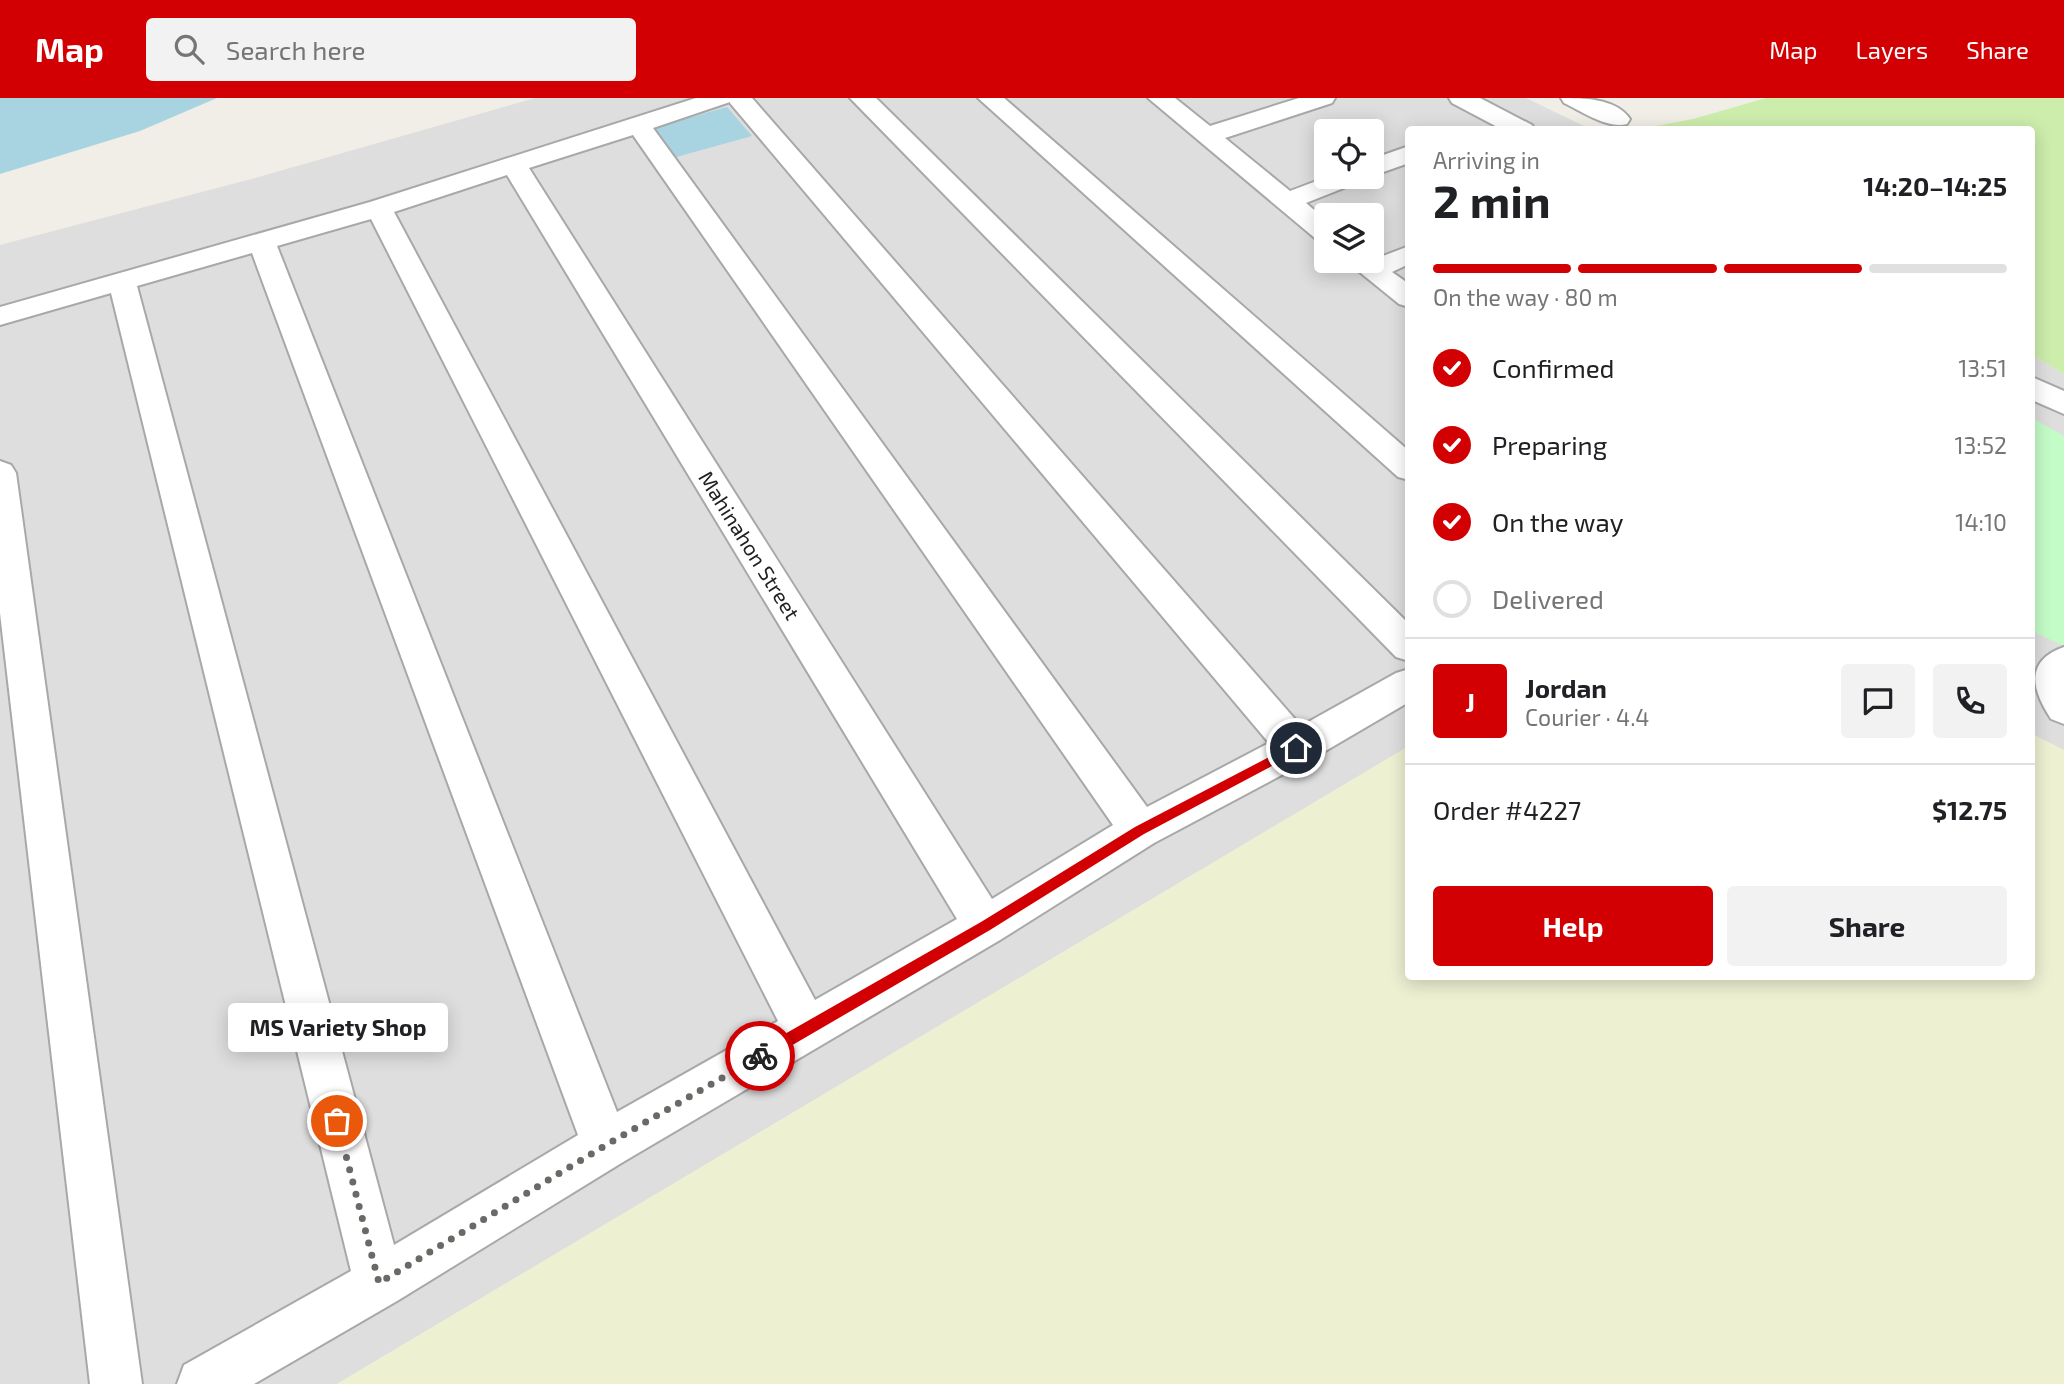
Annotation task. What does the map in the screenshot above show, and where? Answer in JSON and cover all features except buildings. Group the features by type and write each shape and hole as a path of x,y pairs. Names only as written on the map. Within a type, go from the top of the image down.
{"street":[{"path":"0,316 379,208 721,98"},
{"path":"739,98 1296,748"},
{"path":"862,98 1405,643"},
{"path":"990,98 1405,465"},
{"path":"1160,98 1314,223"},
{"path":"1206,136 1323,98"},
{"path":"1461,98 1515,126"},
{"path":"1573,98 1618,119"},
{"path":"639,126 1140,830"},
{"path":"1384,163 1405,156"},
{"name":"Mahinahon Street","path":"514,165 985,926"},
{"path":"1287,201 1318,189"},
{"path":"379,208 806,1029"},
{"path":"262,242 606,1145"},
{"path":"1384,260 1405,255"},
{"path":"1376,273 1405,295"},
{"path":"121,281 379,1283"},
{"path":"2035,389 2064,404"},
{"path":"0,473 116,1384"},
{"path":"203,1384 379,1283 606,1145 985,926 1140,830 1296,748 1405,686"}],"shaded area":[{"path":"535,98 1526,98 1584,126 1405,126 1405,748 337,1384 0,1384 0,245 255,178"},
{"path":"2035,357 2064,374 2064,750 2035,736"}],"green space":[{"path":"1766,98 2064,98 2064,374 2035,357 2035,126 1656,126 1693,119"},
{"path":"2035,420 2064,436 2064,646 2035,632"},
{"path":"2035,736 2064,750 2064,1384 337,1384 1405,748 1405,980 2035,980"}],"water":[{"path":"0,98 217,98 140,131 0,174"},
{"path":"727,107 752,136 673,158 646,130"}],"way so far":[{"path":"337,1121 379,1283 606,1145 760,1056"}],"place":[{"name":"MS Variety Shop","path":"337,1121"}],"route":[{"path":"760,1056 985,926 1140,830 1296,748"}]}
